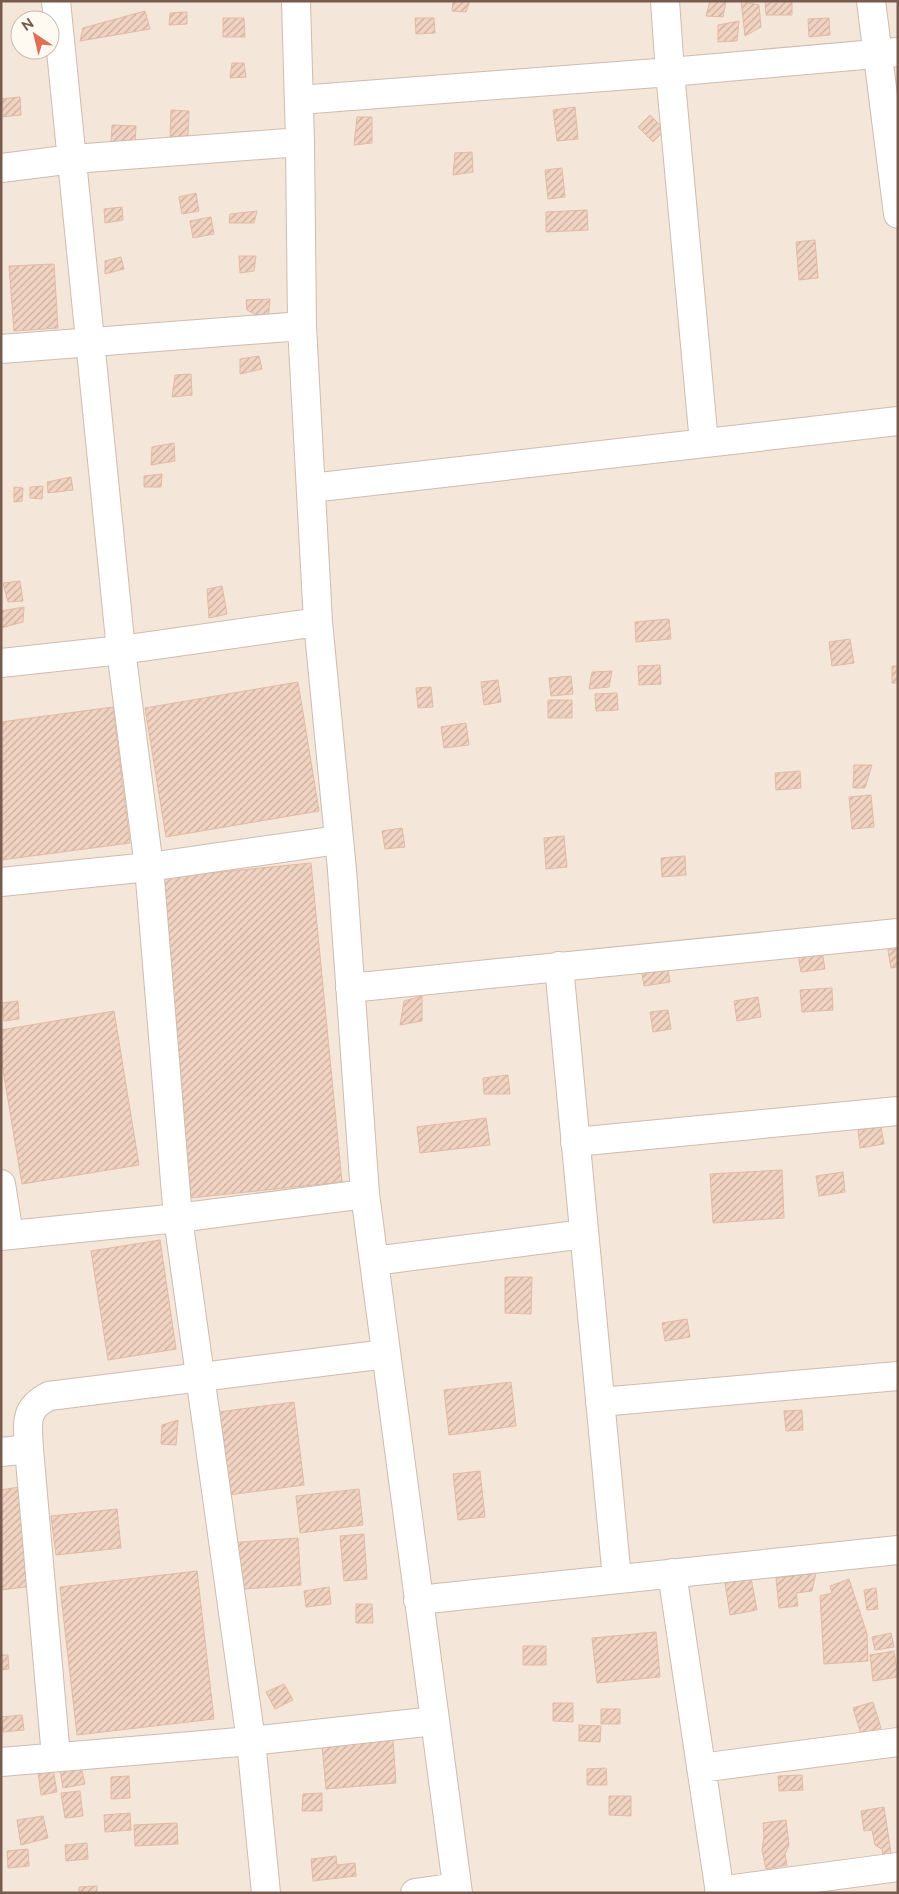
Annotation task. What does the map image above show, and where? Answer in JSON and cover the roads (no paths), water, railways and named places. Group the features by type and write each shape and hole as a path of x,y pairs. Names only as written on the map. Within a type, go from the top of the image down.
{"street":[{"path":"56,1 120,650 149,867 178,1218 251,1740 266,1893"},
{"path":"296,1 302,326 318,622 338,840 366,1194 418,1600 458,1890 415,1893"},
{"path":"665,1 704,443"},
{"path":"871,1 887,53 898,214"},
{"path":"299,100 670,72 887,53"},
{"path":"1,168 73,159 300,142"},
{"path":"1,349 302,326"},
{"path":"311,488 898,421"},
{"path":"1,663 120,650 318,622"},
{"path":"1,882 149,867 338,840"},
{"path":"350,988 898,933"},
{"path":"559,966 617,1579"},
{"path":"575,1142 898,1111"},
{"path":"1,1184 5,1235 178,1218 366,1194"},
{"path":"374,1261 584,1234"},
{"path":"56,1757 29,1449 28,1420 31,1411 38,1402 49,1396 386,1354"},
{"path":"600,1402 898,1376"},
{"path":"1,1452 29,1449"},
{"path":"418,1600 898,1550"},
{"path":"672,1573 720,1892 898,1867"},
{"path":"1,1762 251,1740 435,1721"},
{"path":"701,1768 898,1742"}]}
